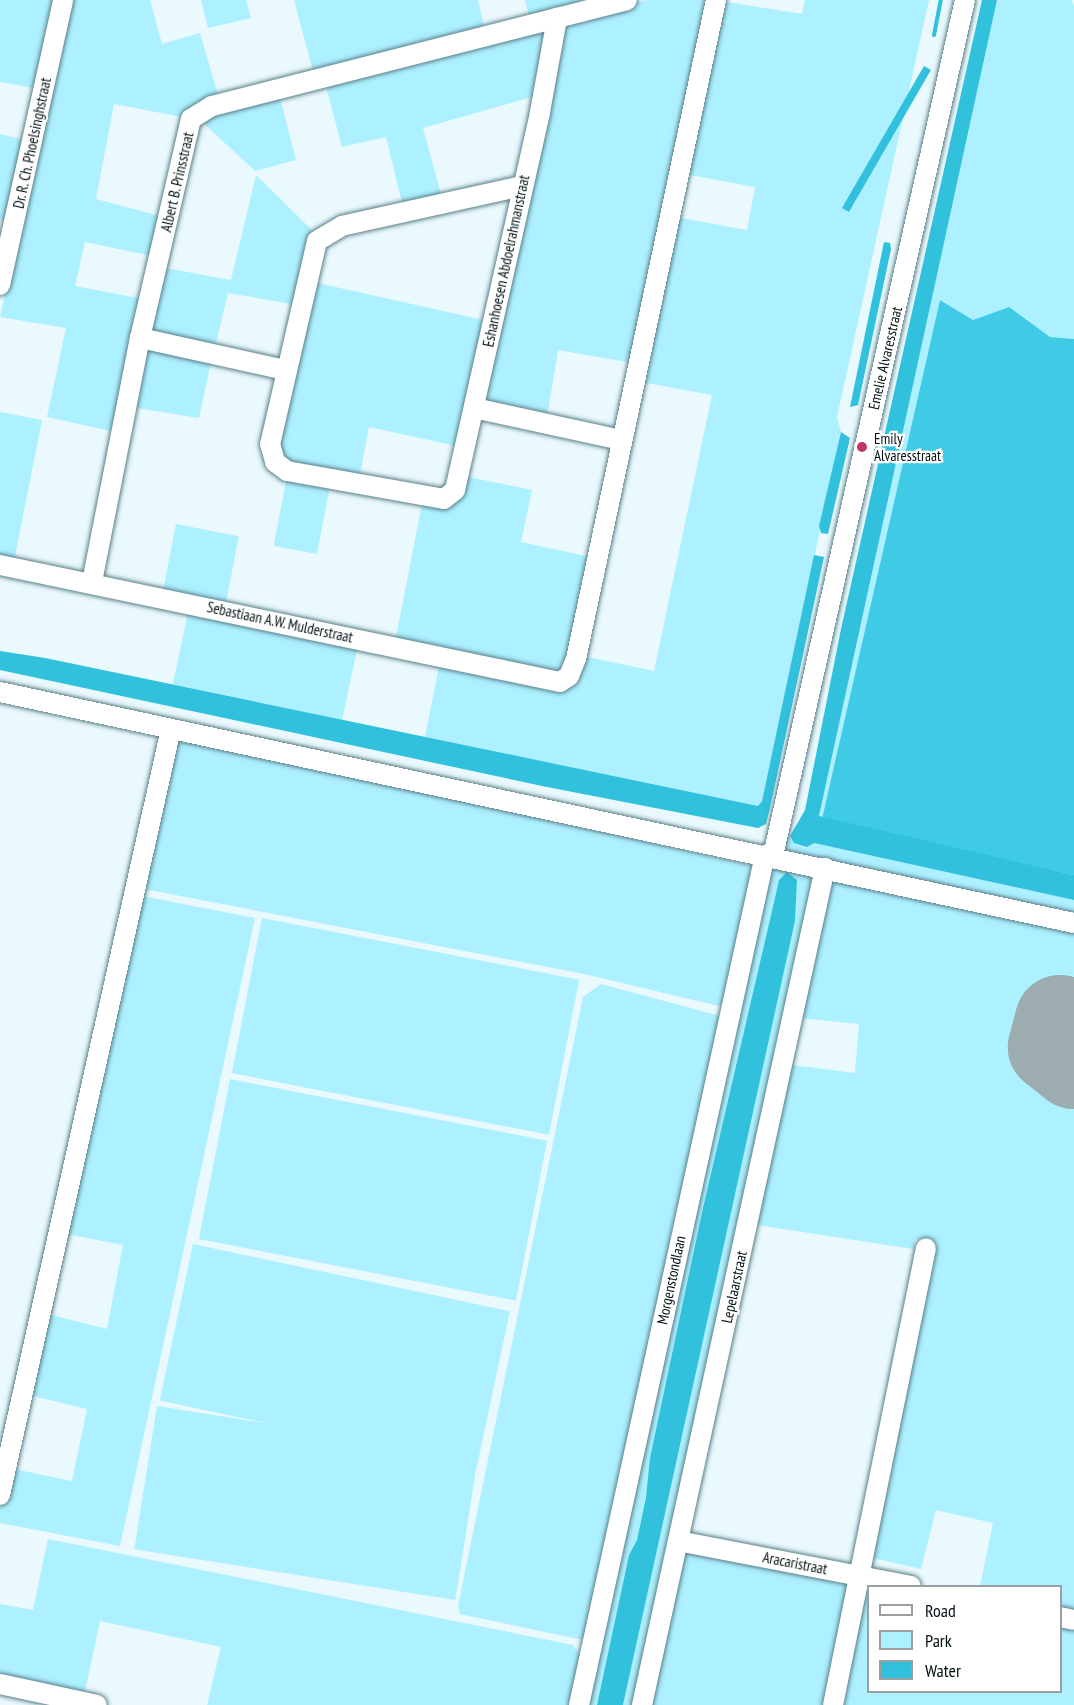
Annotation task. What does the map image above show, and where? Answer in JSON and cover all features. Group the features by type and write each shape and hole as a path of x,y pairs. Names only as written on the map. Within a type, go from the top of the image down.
{"street":[{"name":"Dr. R. Ch. Phoelsinghstraat","path":"0,285 63,0"},
{"name":"Albert B. Prinsstraat","path":"92,582 140,338 191,119 212,106 627,0"},
{"path":"474,408 621,440 716,0"},
{"name":"Emelie Alvaresstraat","path":"769,856 965,0"},
{"name":"Eshanhoesen Abdoelrahmanstraat","path":"286,370 270,444 275,462 287,471 444,499 455,490 557,18"},
{"path":"140,338 286,370 317,241 329,231 522,186"},
{"name":"Sebastiaan A.W. Mulderstraat","path":"0,565 92,582 560,682 569,676 576,659 621,440"},
{"path":"0,692 1074,923"},
{"path":"0,1495 171,729"},
{"name":"Morgenstondlaan","path":"579,1705 769,856"},
{"name":"Lepelaarstraat","path":"642,1705 825,868"},
{"path":"833,1705 926,1248"},
{"name":"Aracaristraat","path":"678,1540 902,1585"},
{"path":"0,1684 97,1705"}],"green space":[{"path":"0,0 57,0 39,89 0,82"},
{"path":"69,0 150,0 162,44 200,33 218,95 184,111 182,117 114,104 96,199 160,216 152,256 85,242 75,286 143,299 115,432 47,417 66,328 0,317"},
{"path":"201,0 246,0 251,18 208,28"},
{"path":"294,0 478,0 485,31 314,75"},
{"path":"525,0 608,0 530,21"},
{"path":"646,0 711,0 633,363 558,350 547,417 485,401 560,26 570,19"},
{"path":"805,0 929,0 837,417 841,432 762,801 758,806 425,737 440,661 573,688 583,656 654,671 712,395 641,382 676,217 747,230 755,187 685,174 727,2 802,14"},
{"path":"997,0 1072,0 1074,7 1074,339 1050,337 1009,307 973,320 940,300 822,819 819,816"},
{"path":"539,30 546,33 535,96 423,128 442,198 403,207 386,137 342,147 325,83"},
{"path":"279,94 296,160 255,171 200,120"},
{"path":"0,134 26,140 8,221 0,219"},
{"path":"256,175 313,231 297,305 228,293 215,348 153,335 149,330 160,267 231,280"},
{"path":"313,282 488,321 461,447 369,427 359,480 283,462 278,444"},
{"path":"151,348 212,357 199,418 131,407 144,352"},
{"path":"0,412 42,420 14,561 0,558"},
{"path":"464,476 532,490 521,542 590,557 571,659 559,673 395,642 422,504"},
{"path":"287,477 330,485 317,554 274,546"},
{"path":"176,524 239,536 225,605 163,593"},
{"path":"189,608 358,644 342,720 173,684"},
{"path":"175,735 752,866 726,1001 719,1006 584,974 139,888"},
{"path":"785,835 806,847 814,843 1074,900 1074,918 788,853"},
{"path":"774,866 814,875 637,1705 623,1705 795,921 797,880 779,880 703,1208 637,1540 629,1555 597,1705 583,1705 768,871"},
{"path":"826,879 1074,927 1074,1028 1059,1015 1050,1048 1074,1068 1074,1613 1062,1609 1062,1585 980,1585 993,1523 936,1510 921,1569 873,1558 934,1243 915,1239 913,1249 751,1224 784,1064 855,1073 859,1024 798,1018"},
{"path":"137,895 255,918 120,1546 0,1523 0,1508 9,1468 72,1481 87,1409 25,1394 43,1313 107,1329 123,1245 62,1233"},
{"path":"262,918 579,980 549,1135 232,1073"},
{"path":"601,984 720,1016 723,1023 588,1641 460,1614 458,1606 583,997"},
{"path":"230,1079 547,1141 516,1301 199,1239"},
{"path":"193,1244 510,1311 477,1468 160,1401"},
{"path":"157,1406 478,1457 455,1600 134,1549"},
{"path":"48,1539 573,1645 584,1661 574,1705 207,1705 221,1647 100,1621 84,1696 0,1679 0,1604 33,1610"},
{"path":"691,1547 849,1583 827,1705 646,1705 682,1554"},
{"path":"867,1588 867,1693 1062,1693 1062,1623 1074,1626 1074,1705 837,1705 861,1595"}],"shaded area":[{"path":"940,300 973,320 1009,307 1050,337 1074,339 1074,875 822,819"}],"water":[{"path":"982,0 997,0 819,816 1074,875 1074,900 814,843 807,847 794,843 790,836 805,810 841,629"},
{"path":"924,66 931,70 849,212 842,208"},
{"path":"884,242 890,243 891,249 858,405 850,407"},
{"path":"841,432 850,438 828,534 821,533 819,526"},
{"path":"814,555 824,557 770,808 766,824 758,828 547,787 0,670 0,651 45,658 758,806 762,801"},
{"path":"787,872 797,880 795,921 623,1705 597,1705 629,1555 637,1540 646,1497 650,1458 703,1208 779,880"}],"waterway":[{"path":"934,35 941,0"}],"runway":[{"path":"1074,1032 1060,1020 1053,1047 1074,1064"}],"place":[{"name":"Emily Alvaresstraat","path":"862,447"}]}
